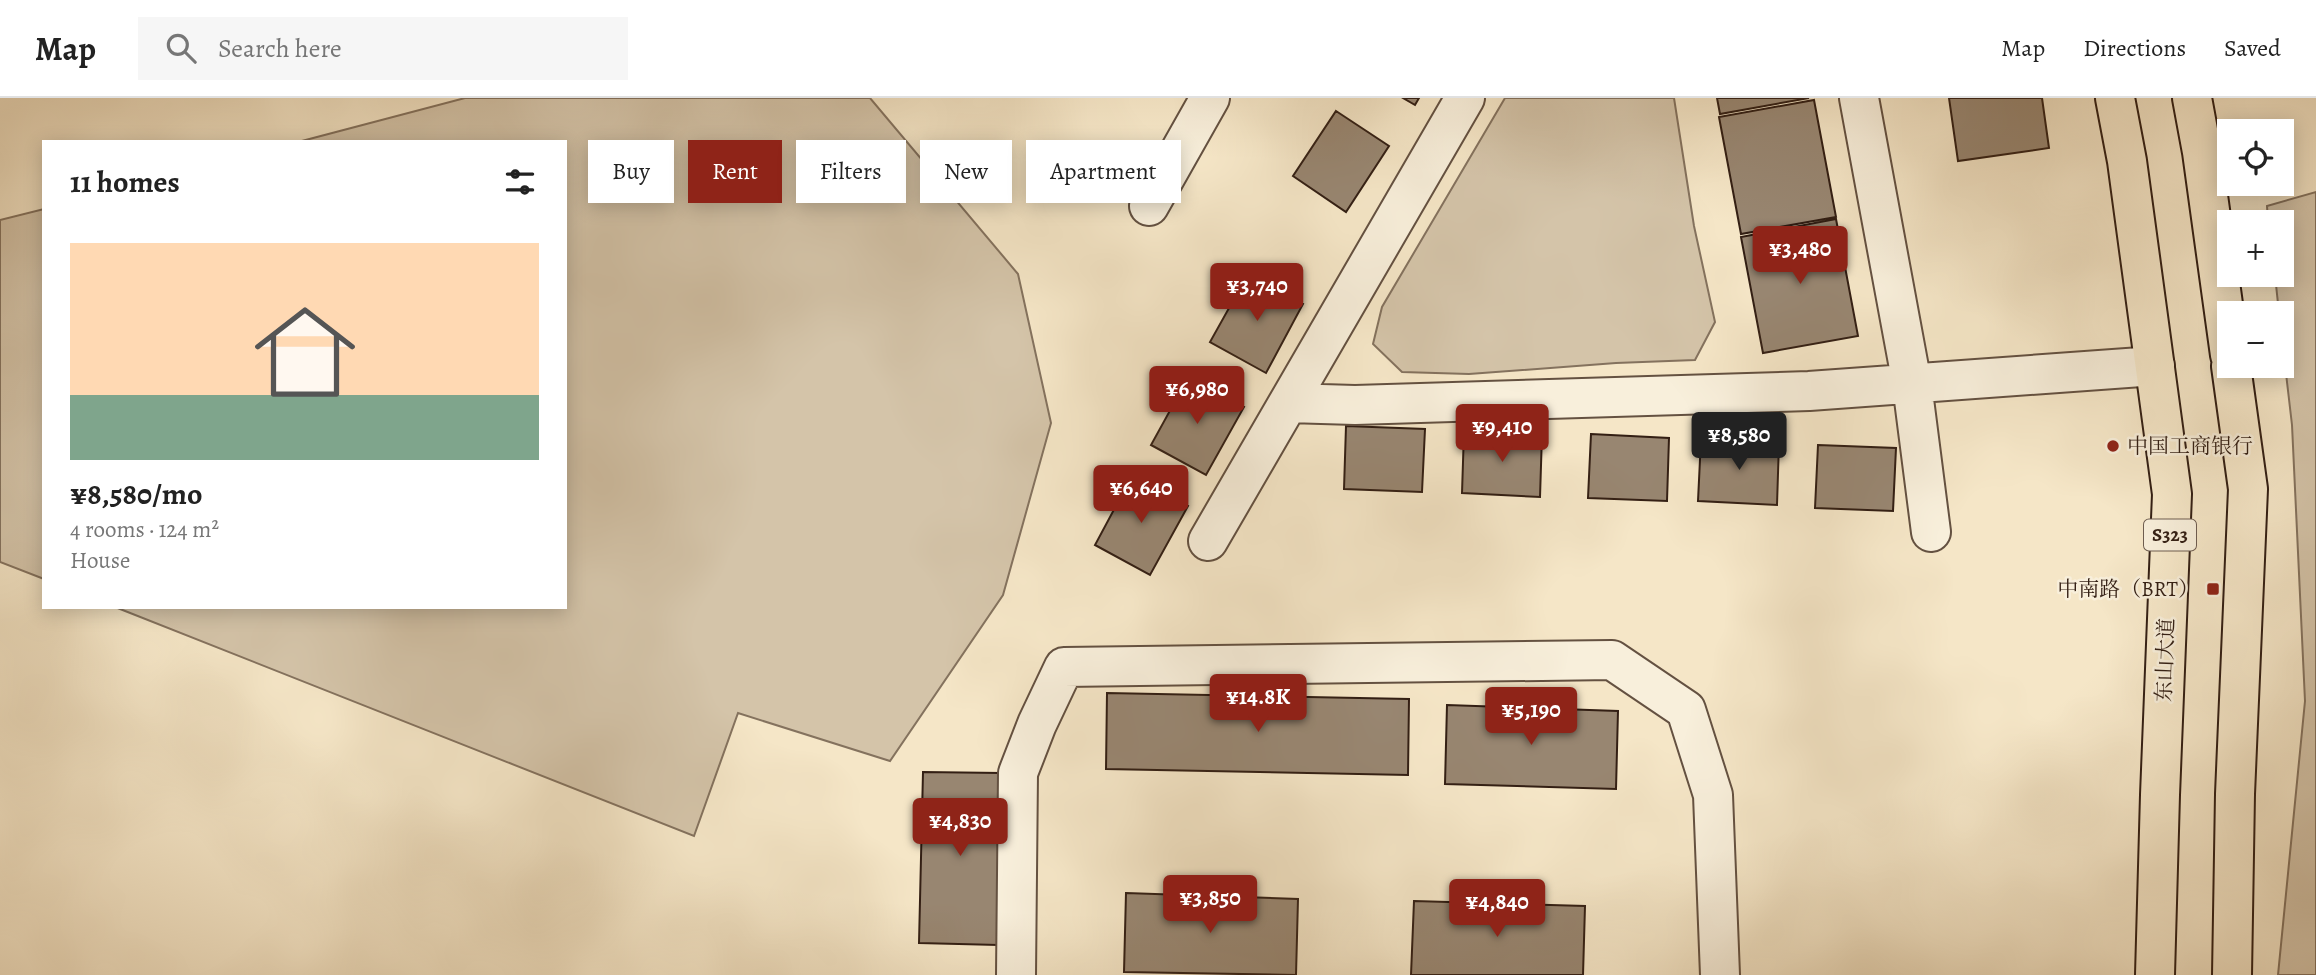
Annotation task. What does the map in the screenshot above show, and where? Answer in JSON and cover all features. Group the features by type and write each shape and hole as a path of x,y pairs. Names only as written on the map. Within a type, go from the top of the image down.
{"main road":[{"name":"东山大道","path":"2115,98 2127,161 2172,494 2155,975"},
{"path":"2192,98 2223,301"},
{"path":"2232,975 2235,794 2248,489 2233,378"}],"lane":[{"path":"1149,206 1210,98"},
{"path":"1208,541 1465,98"},
{"path":"1859,98 1912,384 1931,532"},
{"path":"1288,403 1355,405 1809,391 2155,366"},
{"path":"1016,975 1018,773 1064,667 1612,660 1686,710 1713,795 1720,975"}],"shaded area":[{"path":"465,98 870,98 905,140 796,140 796,203 906,203 906,141 920,157 920,203 958,203 1018,274 1051,423 1003,595 890,761 738,713 694,836 120,609 567,609 567,140 306,140"},
{"path":"1505,98 1674,98 1694,226 1715,322 1695,360 1469,374 1402,372 1373,344 1382,307"},
{"path":"2316,192 2316,975 2278,975 2305,701 2292,425 2287,378 2294,378 2294,301 2278,301 2276,287 2294,287 2294,210 2267,210 2267,206"},
{"path":"42,210 42,578 0,562 0,220"}],"building":[{"path":"1403,98 1419,98 1415,105"},
{"path":"1717,98 1809,98 1720,114"},
{"path":"1949,98 2042,98 2049,148 1958,161"},
{"path":"1814,100 1836,217 1741,234 1719,117"},
{"path":"1336,111 1389,146 1346,212 1293,176"},
{"path":"1836,219 1858,336 1763,353 1741,237"},
{"path":"1248,274 1303,304 1266,373 1210,342"},
{"path":"1189,376 1244,407 1206,475 1151,445"},
{"path":"1346,426 1425,429 1422,492 1344,489"},
{"path":"1464,431 1542,434 1540,497 1462,493"},
{"path":"1591,434 1669,438 1667,501 1588,498"},
{"path":"1701,439 1779,442 1777,505 1698,501"},
{"path":"1818,445 1896,448 1893,511 1815,508"},
{"path":"1132,476 1188,506 1150,575 1095,545"},
{"path":"1107,693 1409,699 1408,775 1106,769"},
{"path":"1447,705 1618,711 1616,789 1445,784"},
{"path":"923,772 1001,773 998,945 919,943"},
{"path":"1126,893 1298,899 1296,975 1124,972"},
{"path":"1414,901 1585,906 1583,975 1411,975"}],"place":[{"name":"中国工商银行","path":"2113,446"},
{"name":"中南路（BRT）","path":"2213,589"}]}
